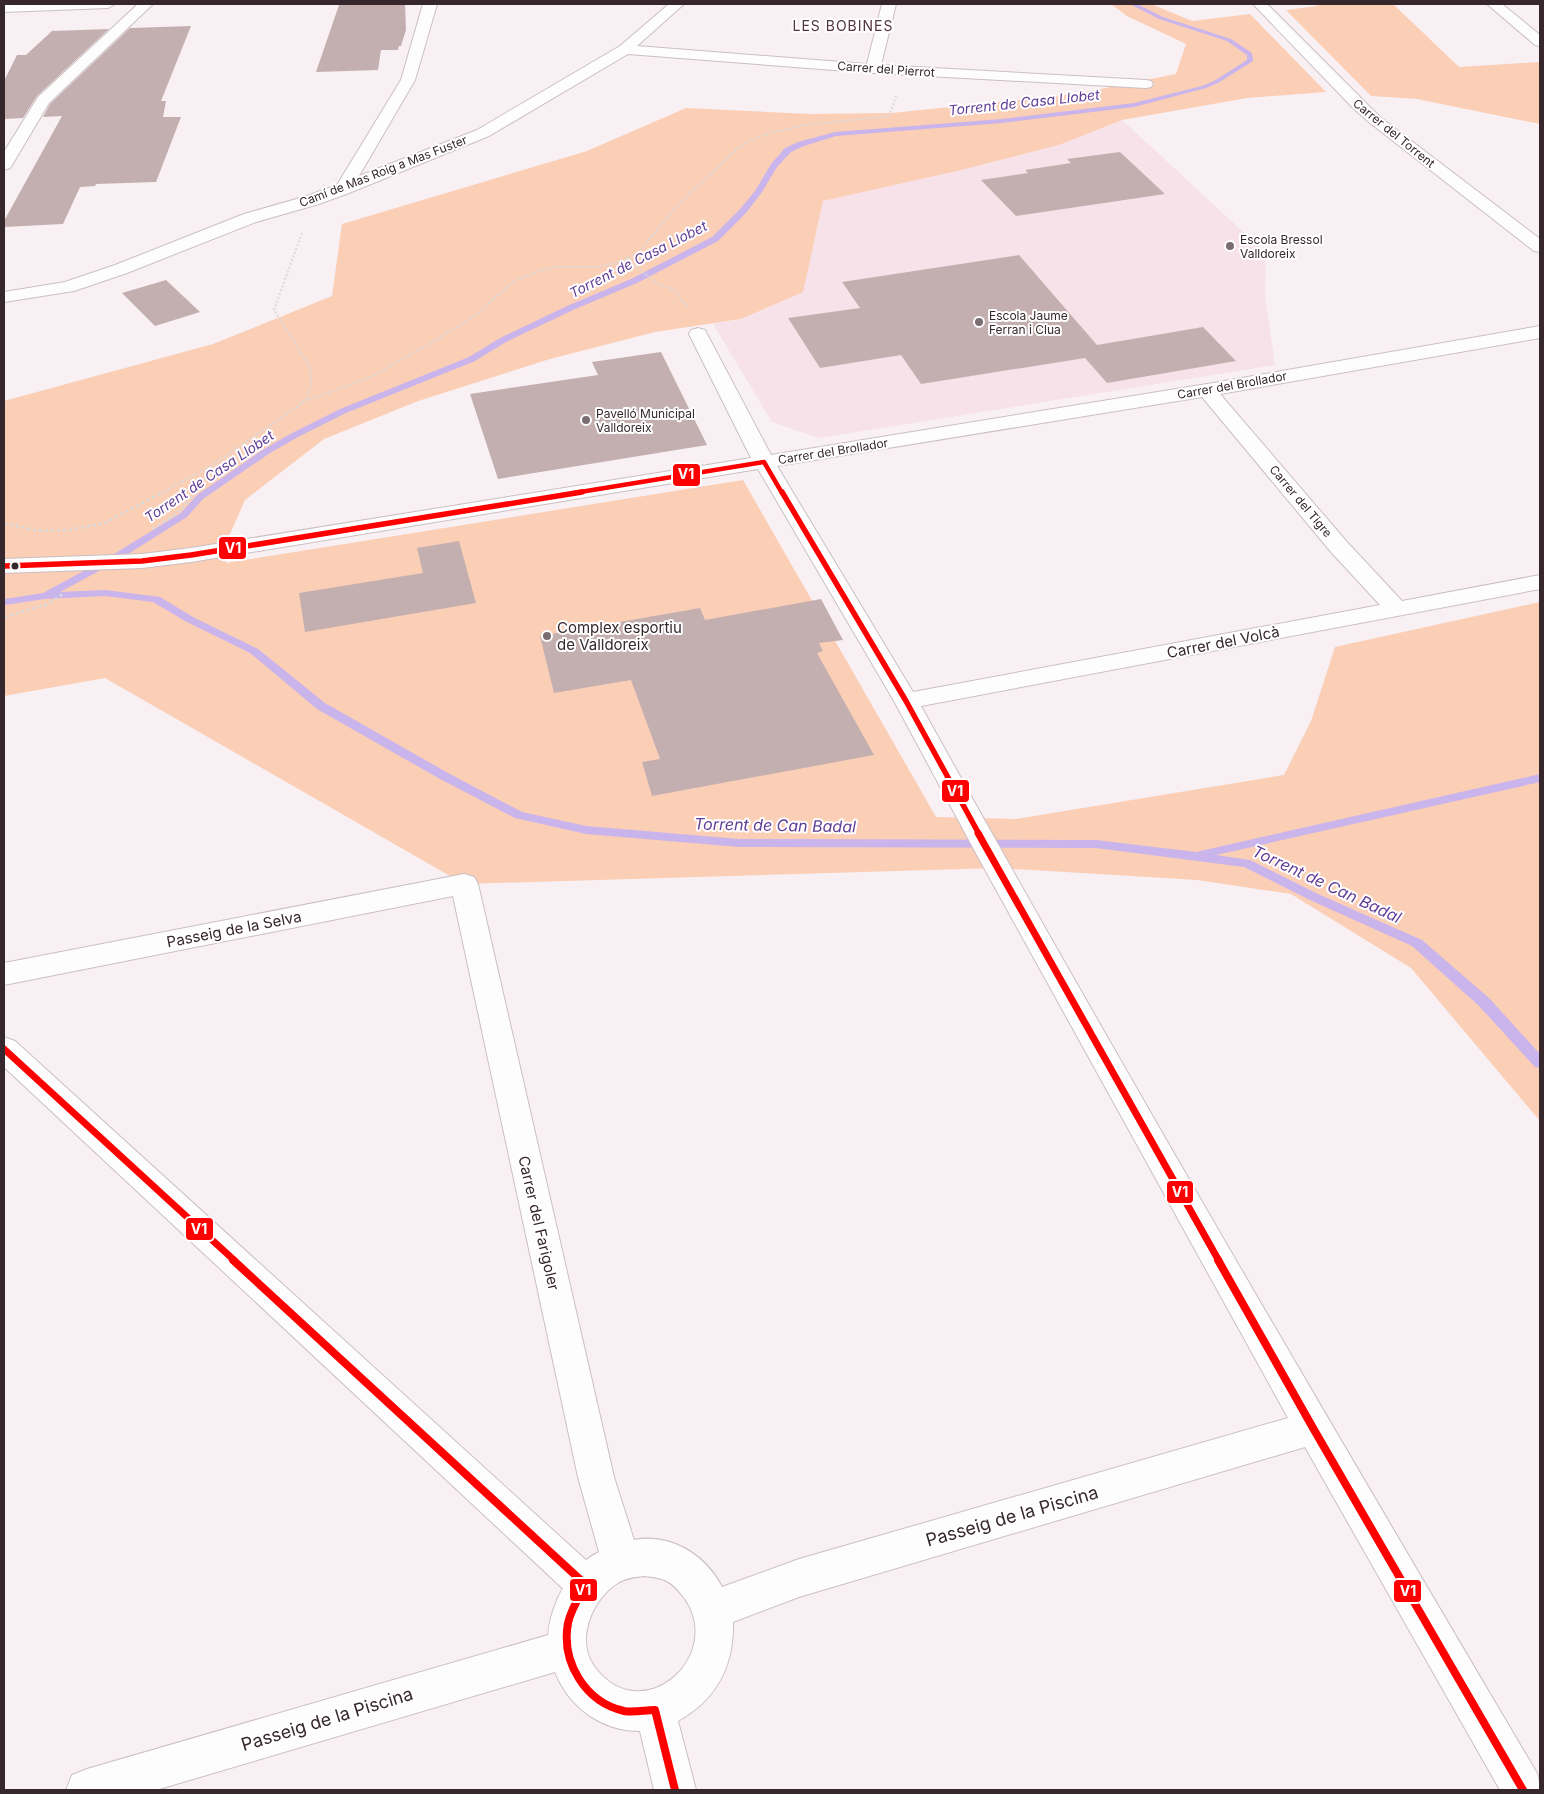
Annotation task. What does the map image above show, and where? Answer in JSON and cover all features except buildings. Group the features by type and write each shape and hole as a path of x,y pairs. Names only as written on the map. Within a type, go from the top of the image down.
{"street":[{"path":"4,8 108,4"},
{"path":"4,165 43,100 146,4"},
{"path":"343,189 408,80 430,4"},
{"name":"Camí de Mas Roig a Mas Fuster","path":"4,298 68,287 121,269 250,218 313,200 343,189 483,133 625,49 677,4"},
{"path":"873,69 889,4"},
{"name":"Carrer del Torrent","path":"1260,4 1358,106 1540,247"},
{"path":"1494,4 1540,42"},
{"name":"Carrer del Pierrot","path":"625,49 873,69 1146,84"},
{"path":"4,132 23,131"},
{"name":"Carrer del Brollador","path":"4,566 142,561 191,555 1207,390 1540,332"},
{"path":"698,334 764,462 906,701 991,857 1313,1428 1523,1790"},
{"name":"Carrer del Tigre","path":"1207,390 1339,547 1398,610"},
{"name":"Carrer del Volcà","path":"906,701 1540,582"},
{"name":"Passeig de la Selva","path":"4,974 464,884"},
{"name":"Carrer del Farigoler","path":"464,884 596,1477 621,1561"},
{"path":"4,1050 586,1586"},
{"name":"Passeig de la Piscina","path":"713,1609 762,1593 799,1578 1313,1428"},
{"path":"644,1557 667,1560 687,1571 703,1588 713,1609 715,1634 710,1660 697,1682 679,1700 655,1710 625,1711 597,1700 576,1678 567,1649 567,1627 574,1605 586,1586 602,1571 621,1561 644,1557"},
{"name":"Passeig de la Piscina","path":"87,1790 567,1649"},
{"path":"655,1710 675,1790"}],"path":[{"path":"4,523 38,531 68,530 105,523 212,465 305,401 371,377 410,355 475,316 514,281 542,270 557,267 599,266 616,263 638,253 676,208 737,149 750,140 770,133 806,125 869,120 889,116 897,93 901,70"},
{"path":"305,401 311,384 310,368 274,310 313,200"},
{"path":"627,259 656,283 675,290 688,309 698,334"},
{"path":"150,531 180,511 189,502 212,465"},
{"path":"4,617 46,605 66,593"}],"shaded area":[{"path":"1111,4 1151,4 1192,21 1250,14 1326,92 1247,98 1122,120 1059,145 957,171 823,201 803,292 741,319 655,332 550,359 418,401 324,439 245,500 225,545 226,563 743,480 936,817 1016,819 1284,775 1311,721 1335,647 1540,602 1540,1121 1411,968 1291,894 1197,880 998,868 464,884 105,678 4,696 4,401 213,344 332,296 342,224 587,151 686,108 810,114 892,113 1075,94 1176,74 1186,44 1127,16"},
{"path":"1319,4 1393,4 1459,67 1540,62 1540,124 1417,99 1371,96 1286,10 1317,6"},
{"name":"Escola Jaume Ferran i Clua","path":"1122,120 1266,253 1265,297 1275,365 819,438 772,422 713,324 742,319 802,292 823,201 957,171 1059,145"}],"waterway":[{"name":"Torrent de Casa Llobet","path":"47,595 108,562 184,515 200,497 267,451 295,435 343,411 472,359 503,340 570,308 634,281 715,239 743,211 758,192 774,166 788,150 801,144 835,134 1002,121 1134,105 1204,87 1216,82 1250,61 1250,54 1229,40 1161,18 1133,4"},
{"name":"Torrent de Can Badal","path":"4,602 45,596 105,593 156,599 189,619 254,651 321,706 444,776 519,815 586,830 739,843 1096,844 1246,863 1314,897 1417,943 1484,1002 1540,1063"},
{"path":"1201,854 1540,778"}],"transit line":[{"name":"V1","path":"4,566 142,561 191,555 764,462 906,701 991,857 1313,1428 1523,1790"},
{"name":"V1","path":"4,1049 586,1585 573,1608 568,1623 566,1638 572,1666 578,1679 587,1690 610,1707 628,1712 655,1710 675,1790"}],"place":[{"name":"Escola Bressol Valldoreix","path":"1230,246"},
{"name":"Escola Jaume Ferran i Clua","path":"979,322"},
{"name":"Pavelló Municipal Valldoreix","path":"586,420"},
{"name":"Complex esportiu de Valldoreix","path":"547,636"}],"district":[{"name":"LES BOBINES","path":"843,25"}]}
